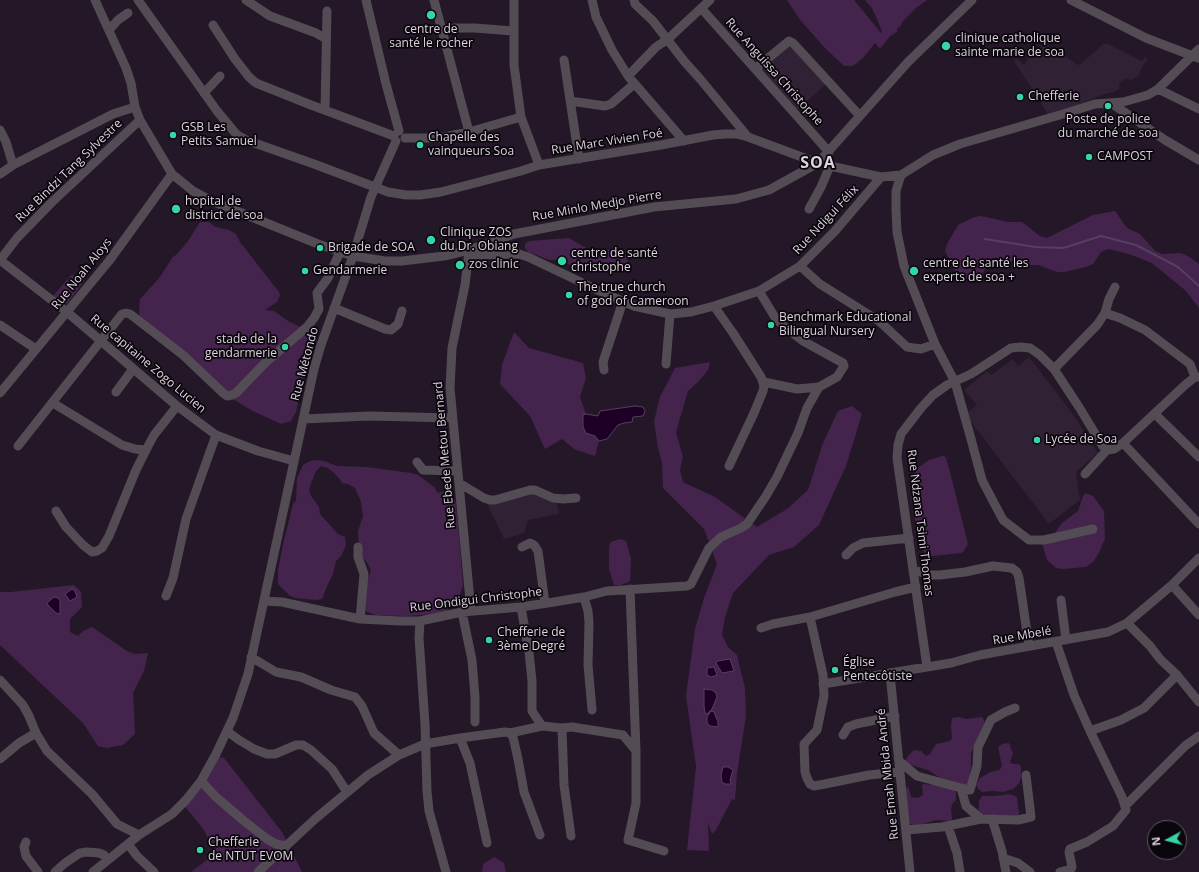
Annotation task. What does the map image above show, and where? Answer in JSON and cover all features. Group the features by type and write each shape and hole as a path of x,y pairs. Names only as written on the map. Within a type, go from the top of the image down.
{"street":[{"path":"95,0 130,77 135,107 140,120 172,174"},
{"path":"138,0 230,127 237,135 246,140 397,194 420,195 467,185 539,165"},
{"path":"246,0 270,16 316,33 326,39"},
{"path":"366,0 399,137"},
{"path":"434,0 469,132"},
{"name":"Rue Marc Vivien Foé","path":"514,0 514,65 521,117 539,165 714,135 737,134 818,163 881,177 901,175"},
{"path":"592,0 596,17 612,50 628,76 684,141"},
{"path":"634,0 635,4 653,21 684,61 748,137"},
{"path":"628,76 656,47 668,39 710,0"},
{"path":"1071,0 1146,38 1197,55"},
{"name":"Rue Minlo Medjo Pierre","path":"172,174 193,191 212,201 340,252 352,256 385,261 402,261 469,252 514,234 654,207 736,199 769,190 818,163 908,62 969,1"},
{"name":"Rue Anguissa Christophe","path":"701,8 829,152"},
{"path":"325,110 327,11"},
{"path":"109,30 118,20 128,13"},
{"path":"213,25 235,59 249,77 256,83 399,137 439,138 469,132 521,117"},
{"path":"442,30 455,28 475,28 513,32"},
{"path":"755,69 789,41 793,43 860,116"},
{"path":"1093,529 1044,540 1029,540 1003,520 982,480 954,382 935,344 904,266 897,232 896,191 901,175 933,155 960,144 1095,104 1136,99 1148,95 1158,89 1197,55"},
{"path":"564,60 579,159"},
{"path":"204,93 220,76"},
{"path":"570,101 605,106 610,104 634,84"},
{"path":"1158,89 1199,109"},
{"path":"1111,103 1165,140 1199,160"},
{"path":"0,174 13,165 113,114 135,107"},
{"name":"Rue Bindzi Tang Sylvestre","path":"0,260 18,238 52,202 140,120"},
{"path":"0,130 6,142 13,165"},
{"name":"Rue Métondo","path":"93,872 139,835 172,814 194,792 227,731 240,700 248,674 314,369 374,187 399,137"},
{"path":"810,209 830,166"},
{"name":"Rue Noah Aloys","path":"2,387 36,349 109,261 172,174"},
{"name":"Rue Ndigui Félix","path":"469,252 512,254 528,257 634,306 670,314 691,312 714,306 759,290 800,266 835,230 881,177"},
{"path":"18,446 122,314 126,313 130,314 183,355 227,396 236,393 266,362 307,327 314,318 319,308 318,293 328,278 340,252"},
{"name":"Rue Ebede Metou Bernard","path":"469,252 452,348 450,388 459,482 466,612 472,660 475,697 475,722"},
{"name":"Rue capitaine Zogo Lucien","path":"0,260 67,312 177,406 216,435 258,452 294,461"},
{"path":"800,266 820,284 879,321 907,348 921,349 935,344"},
{"path":"1054,369 1086,337 1105,313 1109,299 1115,287"},
{"path":"759,290 776,319 787,329 803,342 843,363 844,366 840,375 819,387 797,389 764,382"},
{"path":"604,370 603,362 623,301"},
{"path":"714,306 734,333 764,382 764,391 729,466"},
{"path":"334,308 384,329 391,330 398,324 402,311"},
{"path":"1085,474 1107,450 1114,449 1123,443 1185,385 1197,377 1190,364 1145,330 1120,318 1105,313"},
{"path":"666,364 670,314"},
{"path":"0,325 36,349"},
{"name":"Rue Ndzana Tsimi Thomas","path":"927,668 898,458 898,445 901,434 921,408 933,395 947,385 971,374 1011,348 1030,348 1040,355 1054,369 1102,445 1107,450"},
{"path":"116,392 133,369"},
{"name":"Rue Ondigui Christophe","path":"264,601 282,602 360,618 420,621 466,612 521,607 584,597 607,591 687,586 691,584 709,548 721,537 747,524 766,496 777,477 798,433 811,400 819,387"},
{"path":"53,403 122,445 135,449 146,450"},
{"path":"56,511 66,527 83,545 92,552 102,548 109,536 136,470 146,450 154,435 177,406"},
{"path":"1155,414 1199,457"},
{"path":"303,419 369,416 452,418"},
{"path":"166,596 173,578 186,519 216,435"},
{"path":"1123,443 1199,524"},
{"path":"418,462 423,470 458,471"},
{"path":"459,482 484,498 490,500 495,500 530,490 535,490 553,498 576,498"},
{"path":"846,555 853,548 863,543 909,538"},
{"path":"522,547 530,543 534,544 538,551 545,603"},
{"path":"358,547 358,557 364,574 360,618"},
{"name":"Rue Mbelé","path":"823,684 927,668 980,655 1108,632 1126,623 1172,585 1199,558"},
{"path":"914,570 930,575 940,575 965,572 993,566 1012,568 1017,572 1019,578 1029,646"},
{"path":"1172,585 1199,614"},
{"path":"761,628 773,624 810,617 916,587"},
{"path":"630,589 636,751 636,803 628,840 664,851"},
{"path":"584,597 588,610 589,623 588,665 592,710"},
{"path":"1061,600 1066,640"},
{"path":"521,607 530,659 532,711 542,726"},
{"path":"810,617 821,663 823,684 823,700 818,730 804,744 805,772 810,784 814,786 869,775 900,772"},
{"path":"420,621 419,638 429,811 446,872"},
{"path":"1126,623 1177,675 1199,702"},
{"path":"1056,642 1065,670 1090,731 1126,806"},
{"path":"251,657 276,672 300,677 323,687 355,697 362,706 374,733 399,755"},
{"name":"Rue Emah Mbida André","path":"890,674 910,872"},
{"path":"1090,731 1121,720 1144,708 1177,675"},
{"path":"0,680 23,705 36,733 47,751 86,789 117,824 139,835"},
{"path":"899,760 917,776 970,790 976,770 978,747 991,720 1015,708"},
{"path":"843,735 848,727 856,724 895,716"},
{"path":"258,872 368,775 399,755 425,744 505,732 510,733 542,726 562,728 572,727 623,735 636,751"},
{"path":"562,728 564,785 571,836"},
{"path":"227,731 238,740 267,754 275,754 296,745 302,745 311,750 332,769 347,792"},
{"path":"0,759 19,743 36,733"},
{"path":"510,733 513,737 524,792 540,835"},
{"path":"1060,872 1071,869 1072,867 1069,852 1070,849 1087,842 1113,826 1126,810 1126,806 1185,746 1199,736"},
{"path":"460,738 470,763 486,843"},
{"path":"906,830 948,826 981,819 1018,820 1031,817 1026,775"},
{"path":"201,781 244,821 267,839 276,844 286,846"},
{"path":"961,788 966,806 981,819"},
{"path":"992,819 999,840 1006,872"},
{"path":"948,826 957,853 960,872"},
{"path":"26,842 24,847 26,856 38,872"},
{"path":"128,844 137,856 154,872"},
{"path":"55,872 80,853 99,853 104,855 108,860"},
{"path":"1003,858 1018,864 1030,872"}],"shaded area":[{"path":"787,0 854,0 881,33 882,31 872,8 865,0 927,0 916,8 902,22 901,26 897,28 897,32 890,36 880,49 875,43 863,58 853,66 844,66 825,48 801,21"},
{"path":"1044,44 1052,50 1054,49 1058,51 1078,65 1103,44 1108,44 1142,61 1145,57 1148,59 1139,75 1132,80 1125,79 1120,82 1119,89 1114,92 1104,94 1073,107 1048,114 1014,61 1016,58 1024,65 1029,57 1033,56"},
{"path":"789,45 826,84 796,111 759,71"},
{"path":"1115,211 1127,228 1140,234 1155,251 1162,254 1181,253 1199,264 1199,308 1186,291 1152,263 1129,254 1108,249 1101,252 1093,264 1064,272 1057,272 1038,265 1024,265 995,258 989,262 982,275 968,278 960,276 955,271 945,251 947,244 958,225 979,216 1008,222 1022,222 1040,236 1047,238 1093,215"},
{"path":"200,222 209,222 215,227 229,230 236,234 240,242 279,292 280,295 277,302 265,310 274,311 288,321 312,331 315,335 317,341 306,366 296,412 291,421 281,424 239,403 143,320 139,314 140,299 160,277 172,258 188,241"},
{"path":"569,238 590,250 616,250 625,253 628,262 626,267 617,272 592,272 578,269 560,260 550,260 528,252 525,248 525,244 529,241"},
{"path":"72,274 82,284 67,304 53,296"},
{"path":"514,332 529,348 583,363 586,378 580,397 586,414 583,416 586,433 595,436 599,441 595,456 574,449 562,439 545,449 530,416 500,384 502,365"},
{"name":"Lycée de Soa","path":"1029,357 1070,410 1098,453 1076,472 1080,500 1049,524 965,414 977,405 964,390 987,371 991,375 1013,359 1018,366"},
{"path":"710,362 708,370 688,391 676,432 683,457 680,470 683,482 715,497 757,527 787,509 808,490 823,443 838,411 852,406 862,414 846,466 819,525 794,547 769,555 733,593 725,617 722,635 728,647 737,655 745,688 746,716 737,773 735,800 732,799 716,830 712,834 708,823 709,851 687,850 696,766 686,696 695,629 704,598 717,564 704,529 663,488 662,463 654,421 660,397 675,368"},
{"path":"635,406 643,407 645,411 643,416 633,417 632,422 618,425 607,439 599,441 595,436 586,433 583,427 583,415 598,416 600,411"},
{"path":"942,456 946,458 968,544 961,553 933,556 924,552 918,538 911,497 911,484 913,476 919,467 929,460"},
{"path":"317,460 337,466 367,467 411,473 418,475 429,483 438,493 445,491 451,493 455,500 463,585 459,598 448,608 445,614 403,616 376,615 362,610 363,592 371,571 368,564 359,553 358,531 363,516 361,502 355,488 348,484 342,483 333,472 328,468 321,466 316,471 309,490 311,496 319,507 320,514 338,534 345,537 346,544 344,550 336,561 333,574 322,599 316,600 295,598 289,595 278,584 278,570 284,540 293,504 296,500 297,478 303,465 310,461"},
{"path":"534,492 557,504 559,514 528,520 524,533 504,539 487,504"},
{"path":"1086,493 1093,496 1104,511 1105,538 1099,553 1093,562 1086,567 1063,569 1056,568 1047,560 1042,543 1055,533 1062,523 1078,511 1083,496"},
{"path":"620,539 626,541 631,558 630,581 621,585 614,585 609,569 609,546 611,542"},
{"path":"74,585 81,592 82,607 70,619 70,632 78,636 83,631 92,627 127,651 135,654 148,653 144,671 133,693 135,734 123,745 107,748 98,746 83,723 0,645 0,592"},
{"path":"72,589 75,591 77,597 70,601 65,594"},
{"path":"54,597 58,598 60,601 60,614 56,613 47,603"},
{"path":"730,659 734,671 722,673 716,663 718,661"},
{"path":"714,667 717,675 711,677 707,675 707,668"},
{"path":"704,689 712,690 716,693 717,697 712,709 707,714 705,713 704,706"},
{"path":"711,711 714,712 718,722 718,727 710,726 707,723 707,717"},
{"path":"959,717 966,719 982,717 988,737 984,743 974,747 971,753 970,781 968,784 961,786 950,784 928,770 904,763 914,750 921,751 926,756 930,754 936,744 950,741 952,738 952,718"},
{"path":"1009,743 1013,754 1010,761 1012,764 1019,764 1021,767 1021,778 1019,783 1013,789 1003,792 982,792 976,785 980,778 991,772 999,770 1002,766 998,747 1002,744"},
{"path":"214,756 224,758 282,832 302,872 191,872 212,856 214,850 204,830 182,803"},
{"path":"723,767 728,767 733,770 730,780 731,784 725,784 722,782 721,775"},
{"path":"922,785 945,785 955,789 956,800 952,804 951,821 936,820 916,826 910,824 908,820 905,790 908,786 911,797 918,798 923,795"},
{"path":"1010,794 1017,797 1018,817 978,817 979,801 982,796"},
{"path":"494,857 504,863 506,872 482,872 483,864"}],"waterway":[{"path":"985,239 1035,247 1063,248 1101,236 1136,245 1178,267 1199,286"}],"place":[{"name":"centre de santé le rocher","path":"431,15"},
{"name":"clinique catholique sainte marie de soa","path":"946,46"},
{"name":"Chefferie","path":"1020,97"},
{"name":"Poste de police du marché de soa","path":"1108,106"},
{"name":"GSB Les Petits Samuel","path":"173,135"},
{"name":"Chapelle des vainqueurs Soa","path":"420,145"},
{"name":"CAMPOST","path":"1089,157"},
{"name":"hopital de district de soa","path":"176,209"},
{"name":"Clinique ZOS du Dr. Obiang","path":"431,240"},
{"name":"Brigade de SOA","path":"320,248"},
{"name":"centre de santé christophe","path":"562,261"},
{"name":"zos clinic","path":"460,265"},
{"name":"Gendarmerie","path":"305,271"},
{"name":"centre de santé les experts de soa +","path":"914,271"},
{"name":"The true church of god of Cameroon","path":"569,295"},
{"name":"Benchmark Educational Bilingual Nursery","path":"771,325"},
{"name":"stade de la gendarmerie","path":"285,347"},
{"name":"Lycée de Soa","path":"1037,440"},
{"name":"Chefferie de 3ème Degré","path":"489,640"},
{"name":"Église Pentecôtiste","path":"835,670"},
{"name":"Chefferie de NTUT EVOM","path":"200,850"}],"district":[{"name":"SOA","path":"818,163"}]}
